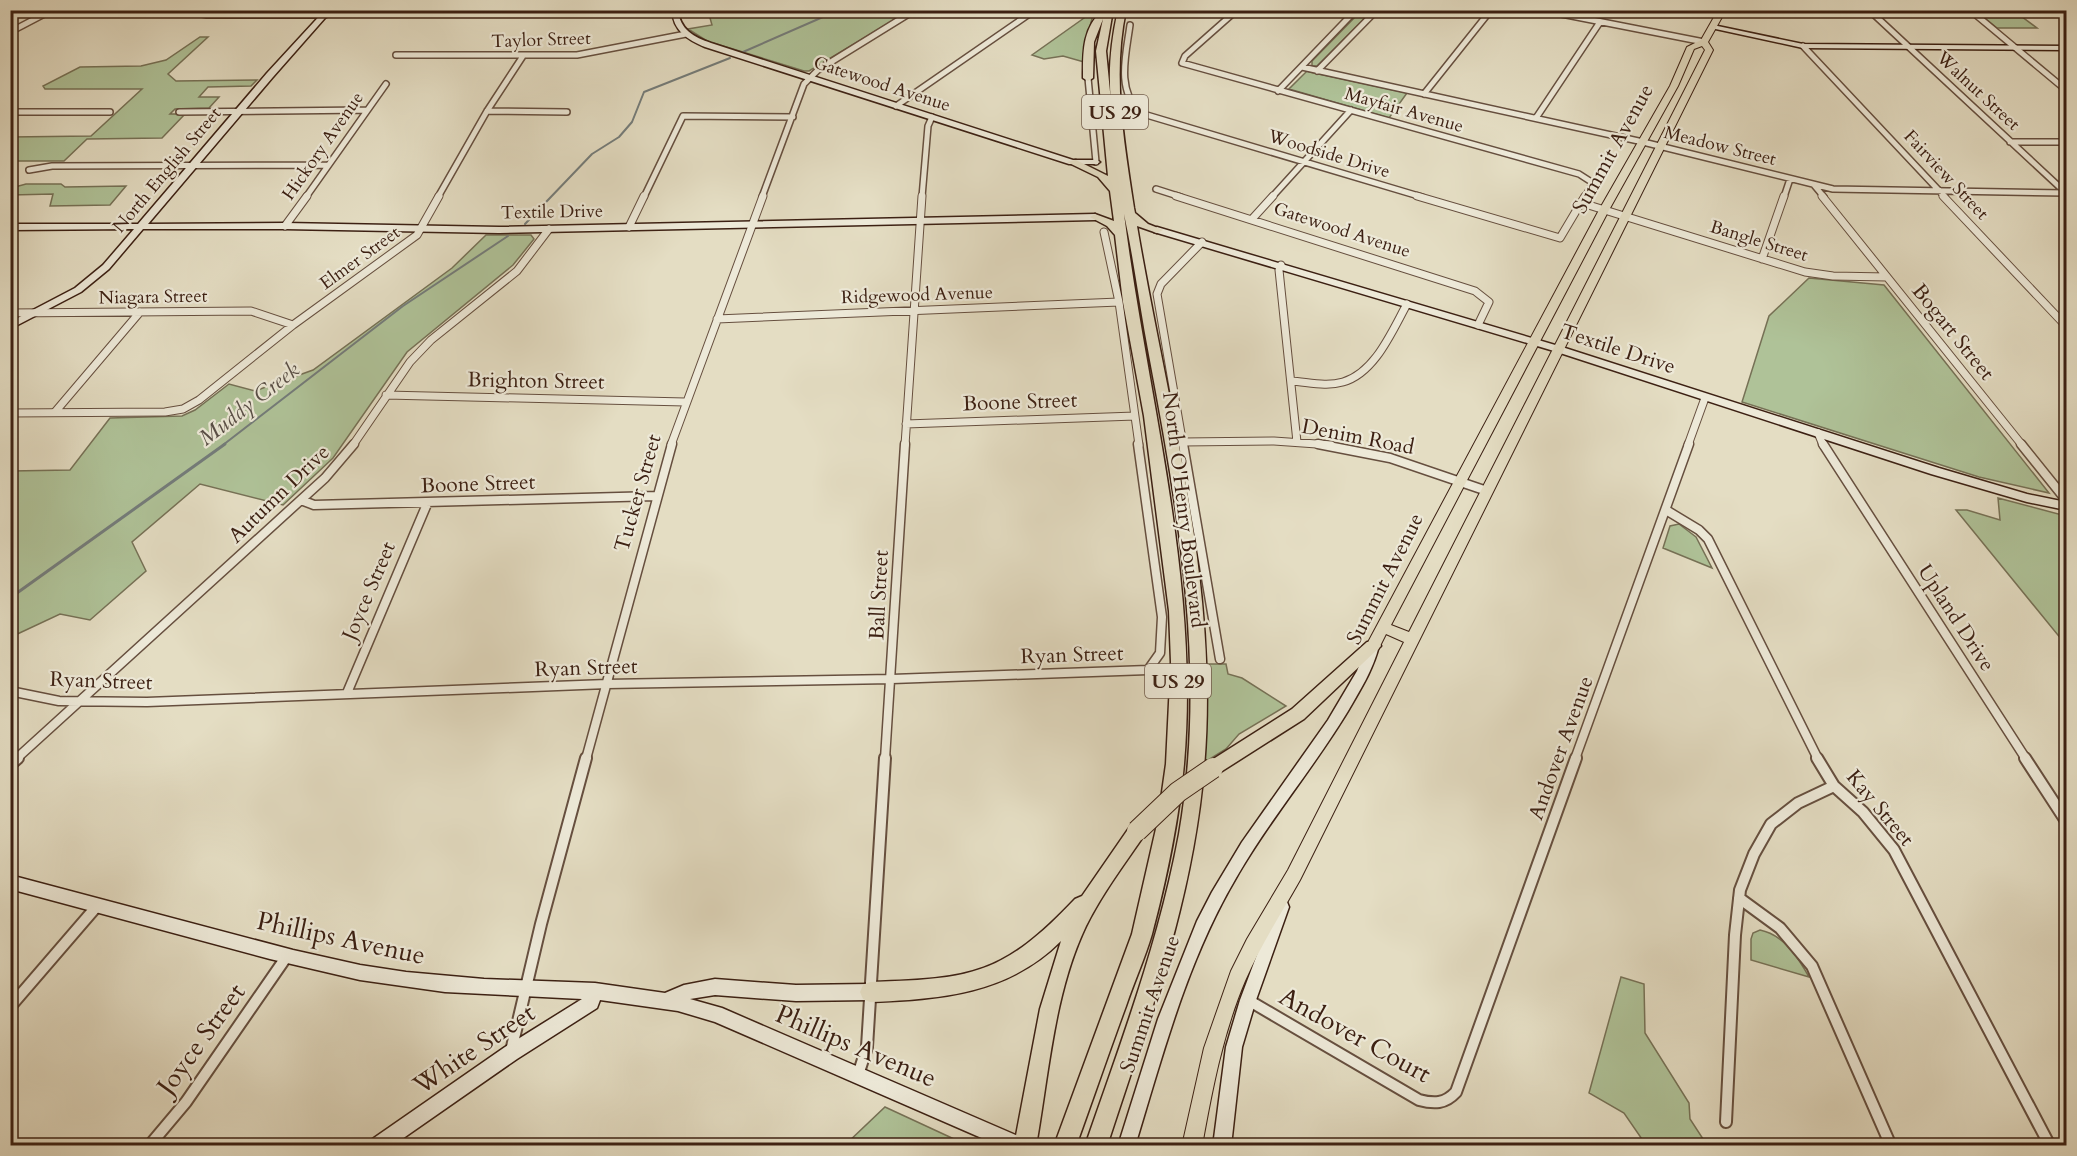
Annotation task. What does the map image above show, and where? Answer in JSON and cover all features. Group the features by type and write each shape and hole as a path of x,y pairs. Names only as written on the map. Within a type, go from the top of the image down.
{"highway":[{"path":"1088,78 1088,46 1098,17 1108,10"},
{"name":"North O'Henry Boulevard","path":"1108,10 1101,51 1110,147 1121,203"},
{"name":"North O'Henry Boulevard","path":"1065,1146 1142,934 1167,820 1175,764 1179,662 1177,611 1151,415 1129,302 1120,236 1121,203 1113,69 1122,10"},
{"path":"1096,162 1105,157 1110,147"},
{"path":"1071,162 1102,175 1121,203 1144,226 1157,230"},
{"path":"1095,217 1110,212 1121,203"},
{"path":"1095,217 1111,224 1120,236 1139,235 1157,230"},
{"name":"North O'Henry Boulevard","path":"1096,1146 1157,965 1170,916 1188,834 1197,752 1199,682 1195,610 1170,434 1120,236"},
{"path":"1023,1146 1057,983 1074,931 1095,892 1137,831 1178,792 1299,714 1373,646"},
{"path":"870,992 942,990 989,979 1031,956 1095,892"}],"main road":[{"name":"Summit Avenue","path":"1373,646 1413,566 1462,482 1604,210 1674,86 1691,47 1704,42 1722,10"},
{"name":"Summit Avenue","path":"1192,1146 1205,1079 1228,1002 1248,956 1294,875 1709,50 1704,42"},
{"path":"1383,627 1412,639"}],"street":[{"path":"10,32 52,10"},
{"path":"182,10 201,15 327,13"},
{"path":"675,10 676,22 686,34"},
{"path":"808,78 915,10"},
{"path":"896,106 1035,10"},
{"name":"Mayfair Avenue","path":"1237,10 1185,56 1182,63 1585,176 1593,183 1582,203"},
{"path":"1278,91 1356,10"},
{"path":"1317,71 1377,10"},
{"path":"1424,94 1491,10"},
{"path":"1541,10 1704,42"},
{"name":"Walnut Street","path":"1869,10 2066,193"},
{"path":"1970,10 2067,90"},
{"name":"North English Street","path":"10,326 97,276 327,13"},
{"path":"1536,118 1600,22"},
{"name":"Woodside Drive","path":"1130,25 1124,84 1132,108 1140,113 1560,238 1582,203"},
{"path":"1713,27 1803,46 2067,48"},
{"name":"Taylor Street","path":"396,55 523,56 597,52 686,34"},
{"name":"Gatewood Avenue","path":"686,34 708,45 1071,162 1096,162"},
{"name":"Fairview Street","path":"1803,46 2067,326"},
{"name":"Elmer Street","path":"55,412 165,412 183,409 199,400 293,325 417,235 487,111 523,56"},
{"name":"Meadow Street","path":"1302,67 1643,142 1814,185 1848,191 2066,193"},
{"name":"Tucker Street","path":"511,1053 656,496 685,402 808,78"},
{"path":"1088,78 1096,162"},
{"name":"Hickory Avenue","path":"285,226 386,84"},
{"path":"179,112 367,110"},
{"path":"1253,218 1351,110"},
{"path":"10,112 110,111"},
{"path":"487,111 567,112"},
{"path":"629,228 683,116 793,117"},
{"name":"Ball Street","path":"858,1075 867,1047 892,679 919,220 928,126 932,117"},
{"path":"2010,142 2067,142"},
{"path":"29,170 52,166 328,165"},
{"path":"1762,259 1790,179"},
{"name":"Bogart Street","path":"1814,185 2067,500"},
{"name":"Gatewood Avenue","path":"1156,189 1253,218 1475,291 1489,302 1478,325"},
{"name":"Bangle Street","path":"1582,203 1762,259 1820,274 1887,277"},
{"name":"Textile Drive","path":"10,227 285,226 549,229 1095,217"},
{"name":"Autumn Drive","path":"10,765 301,500 354,445 386,395 431,340 517,270 549,229"},
{"name":"Textile Drive","path":"1157,230 1558,349 1935,471 2067,506"},
{"path":"1120,236 1119,302 1135,416"},
{"path":"1202,242 1161,284 1157,294 1220,659"},
{"path":"1281,265 1279,270 1297,442"},
{"name":"Ridgewood Avenue","path":"717,319 1119,302"},
{"path":"1291,381 1343,382 1357,376 1371,363 1407,304"},
{"name":"Niagara Street","path":"10,313 250,310 293,325"},
{"path":"10,413 55,412 140,312"},
{"name":"Brighton Street","path":"386,395 685,402"},
{"name":"Andover Avenue","path":"1442,1104 1450,1100 1456,1092 1705,398"},
{"name":"Boone Street","path":"906,424 1135,416"},
{"name":"Ryan Street","path":"10,691 59,701 80,702 607,684 892,679 1142,671 1159,660 1162,617 1135,416"},
{"name":"Upland Drive","path":"1818,433 1828,454 2067,821"},
{"name":"Denim Road","path":"1183,442 1297,442 1371,453 1487,491"},
{"name":"Boone Street","path":"301,500 314,505 427,504 656,496"},
{"name":"Joyce Street","path":"346,693 427,504"},
{"name":"Kay Street","path":"1666,510 1699,530 1708,539 1820,763 1834,786 1863,812 1894,850 2050,1146"},
{"name":"Summit Avenue","path":"1126,1146 1188,955 1216,897 1274,807 1334,724 1370,660 1373,646"},
{"path":"1726,1122 1735,935 1739,898 1754,854 1771,824 1798,803 1834,786"},
{"name":"Summit Avenue","path":"1222,1146 1234,1047 1248,1000 1294,875"},
{"name":"Phillips Avenue","path":"10,882 288,956 406,980 526,989 595,991 669,999 716,1014 1023,1146"},
{"path":"1739,898 1776,923 1799,945 1808,959 1891,1146"},
{"path":"10,1007 97,906"},
{"name":"Joyce Street","path":"149,1146 186,1102 288,956"},
{"name":"Phillips Avenue","path":"669,999 683,991 700,988 795,993 870,992"},
{"name":"White Street","path":"377,1146 511,1053 591,1002 595,991"},
{"name":"Andover Court","path":"1248,1000 1419,1100 1442,1104"}],"green space":[{"path":"708,10 909,11 809,71 804,71 707,41 688,29 712,25"},
{"path":"1094,11 1084,49 1084,62 1063,56 1044,59 1032,55"},
{"path":"1361,11 1372,11 1317,66 1312,66 1312,61"},
{"path":"1976,11 2014,11 2037,28 1997,28"},
{"path":"200,37 208,37 168,74 176,81 257,80 251,86 208,87 199,97 219,97 209,108 175,109 170,114 185,114 162,138 87,139 64,161 11,161 10,137 91,136 142,89 45,89 43,86 80,67 141,66 166,60"},
{"path":"1307,71 1407,93 1389,118 1289,89"},
{"path":"26,184 61,184 65,187 126,186 110,205 50,206 53,194 11,195 11,188"},
{"path":"486,235 531,235 534,239 513,265 407,352 333,458 283,505 200,484 132,542 146,571 90,620 60,614 11,637 11,471 70,470 110,418 182,416 195,410 229,384 255,391 313,370 452,268"},
{"path":"1809,278 1884,285 2049,493 1979,477 1742,402 1769,316"},
{"path":"1998,498 2066,516 2066,645 1956,510 1967,510 2000,520"},
{"path":"1679,524 1696,537 1712,568 1663,548 1670,526"},
{"path":"1207,664 1226,664 1228,674 1242,678 1286,706 1239,734 1226,749 1205,762"},
{"path":"1760,930 1783,942 1795,955 1809,977 1751,960 1751,939 1753,933"},
{"path":"1621,977 1644,984 1645,1033 1689,1103 1690,1119 1707,1145 1646,1145 1624,1113 1589,1093"},
{"path":"885,1107 967,1145 845,1145"}],"waterway":[{"name":"Muddy Creek","path":"743,52 839,10"},
{"name":"Muddy Creek","path":"525,224 592,154 619,137 632,122 644,92 730,58"},
{"name":"Muddy Creek","path":"223,445 403,306 508,236"},
{"name":"Muddy Creek","path":"10,598 225,444"}]}
